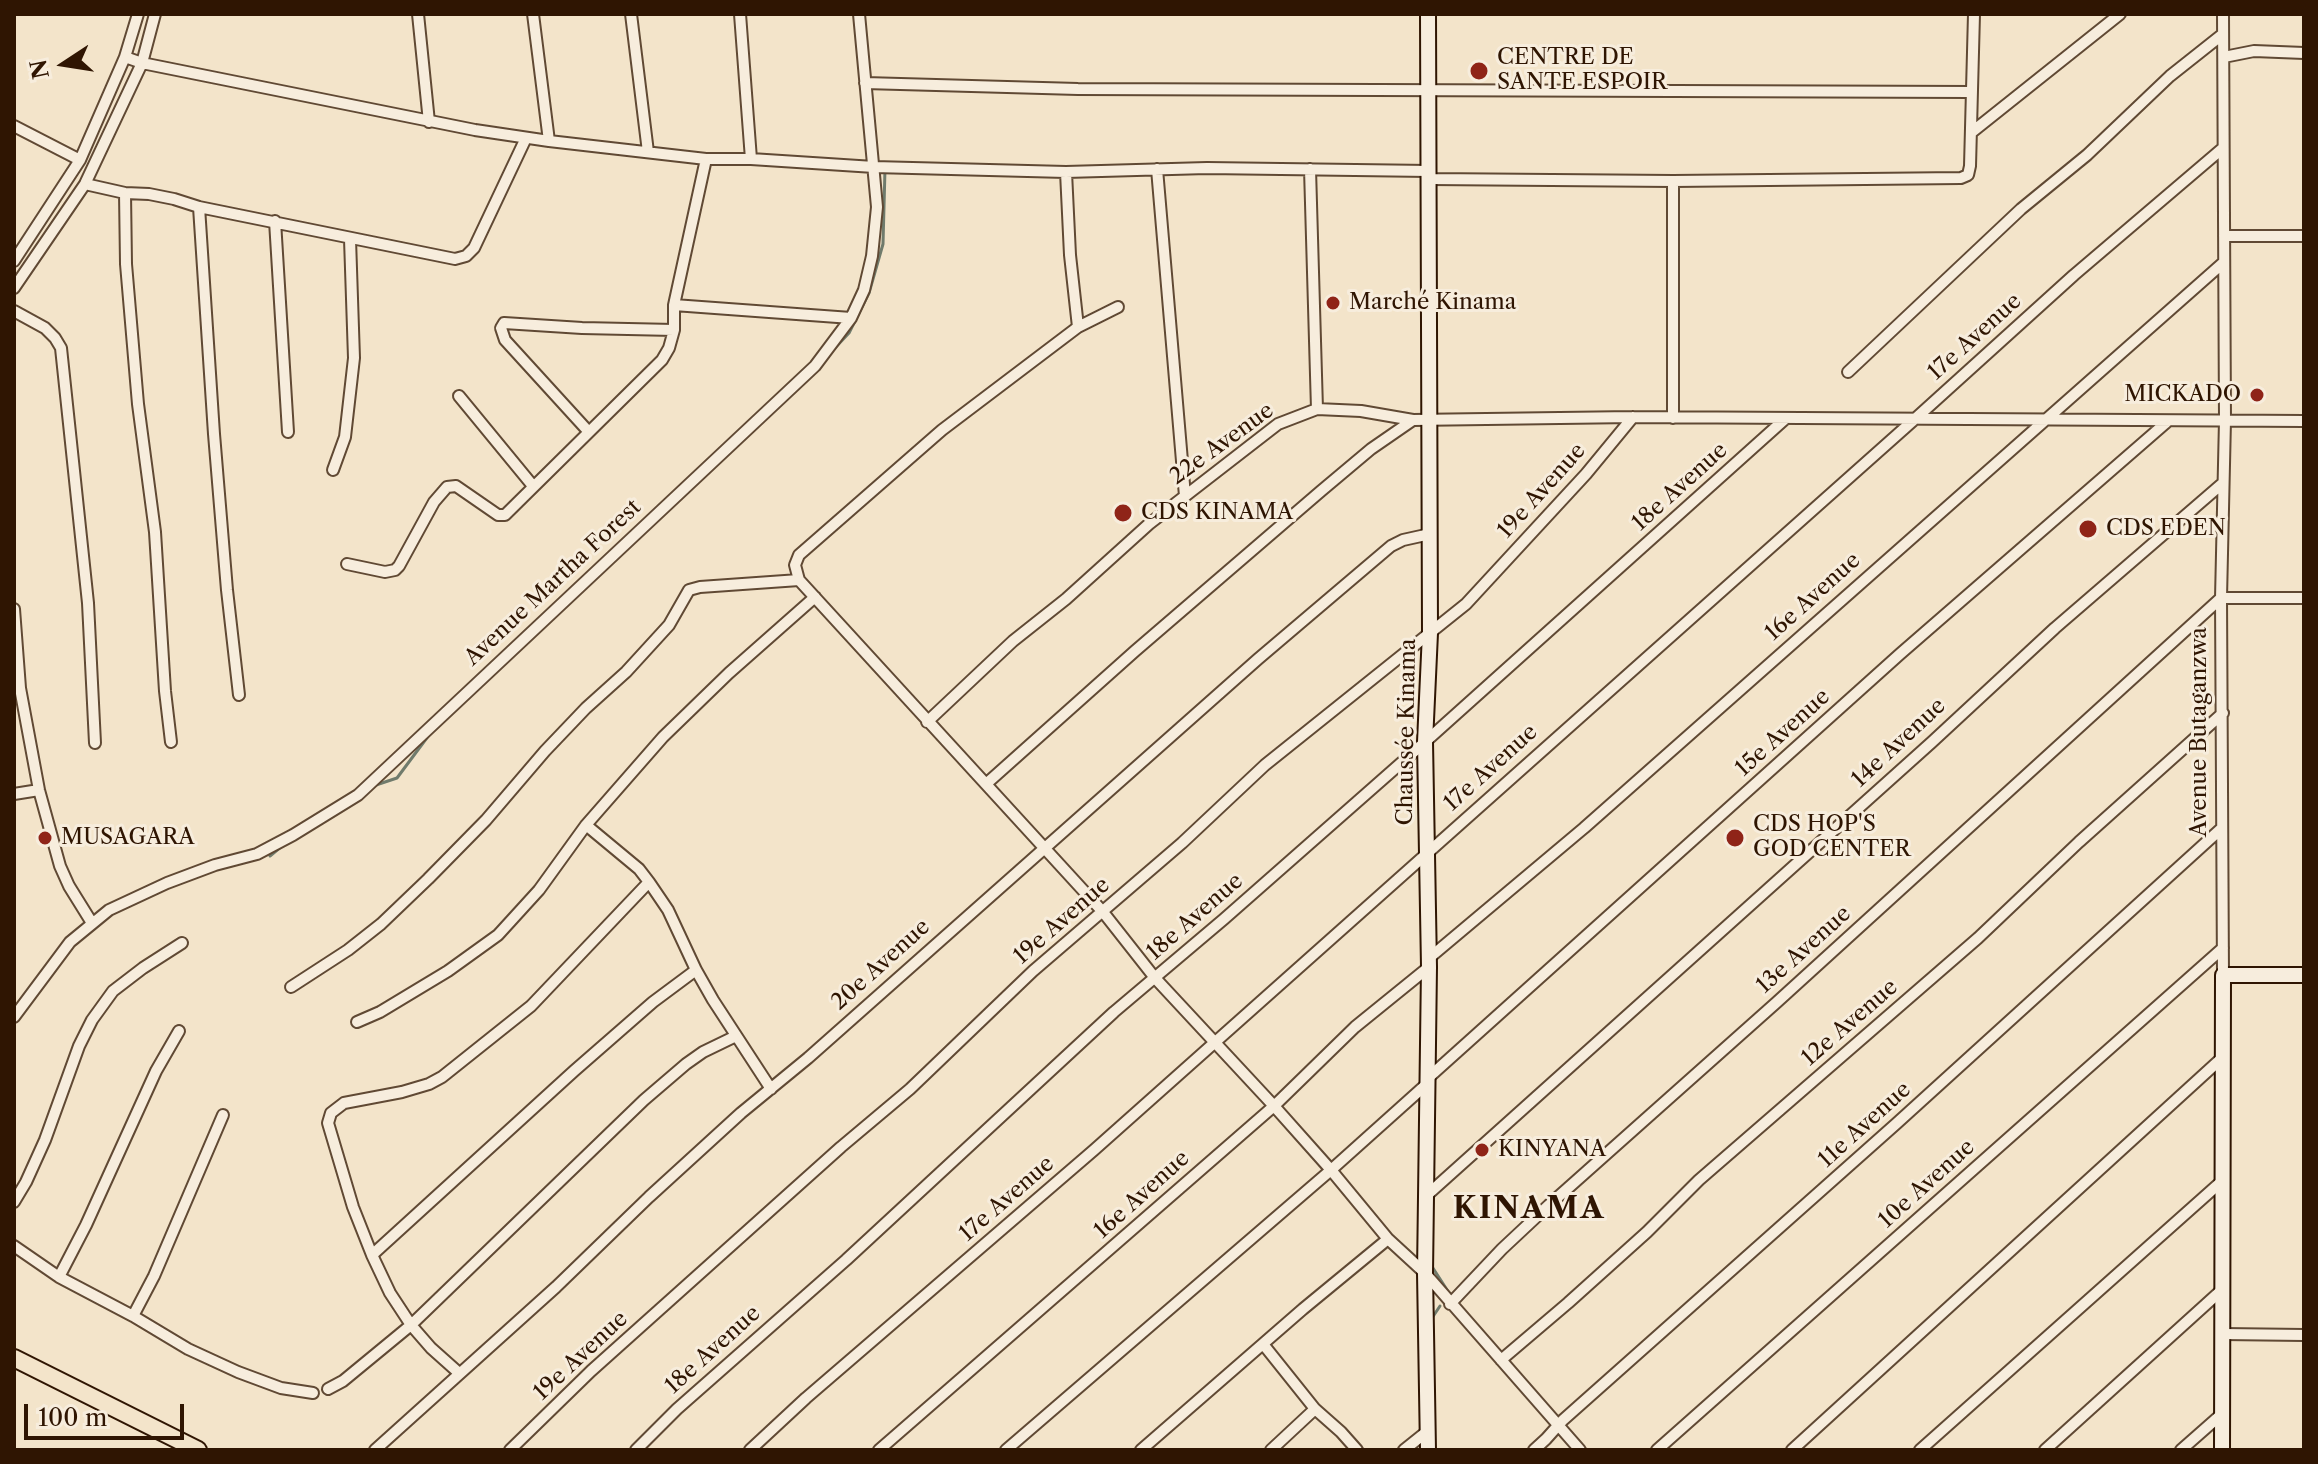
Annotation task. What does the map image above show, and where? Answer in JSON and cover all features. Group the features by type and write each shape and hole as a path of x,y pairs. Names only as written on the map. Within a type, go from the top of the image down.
{"main road":[{"path":"14,1358 198,1450"}],"street":[{"path":"14,261 80,160 125,57 138,14"},
{"path":"14,288 85,184 142,63 155,14"},
{"path":"418,14 429,122"},
{"path":"533,14 549,141"},
{"path":"631,14 648,152"},
{"path":"740,14 751,159"},
{"name":"Avenue Martha Forest","path":"14,1017 70,942 109,910 167,883 215,865 257,854 358,795 815,366 851,318 864,290 872,256 877,207 859,14"},
{"name":"Chaussée Kinama","path":"1428,14 1430,633 1425,742 1429,963 1425,1273 1428,1450"},
{"path":"125,57 429,122 526,138 706,159 1066,172 1310,169 1673,181 1961,178 1968,175 1972,132 1974,14"},
{"path":"1972,132 2120,14"},
{"name":"Avenue Butaganzwa","path":"2222,1450 2223,14"},
{"path":"1848,372 2021,209 2087,155 2170,76 2223,34"},
{"path":"2224,57 2254,51 2304,53"},
{"path":"865,83 1078,89 1972,92"},
{"path":"14,126 80,160"},
{"path":"85,184 125,193 149,194 455,259 466,256 474,248 526,138"},
{"name":"17e Avenue","path":"750,1450 806,1398 1084,1159 2074,275 2223,148"},
{"path":"347,564 385,572 395,570 434,502 447,487 456,486 498,515 505,515 662,360 674,330 674,305 706,159"},
{"path":"1157,169 1185,496"},
{"path":"1310,169 1317,409"},
{"path":"1066,172 1070,255 1078,327"},
{"path":"1673,181 1673,418"},
{"path":"125,193 126,264 138,404 155,532 171,742"},
{"path":"199,207 214,434 239,695"},
{"path":"275,221 288,432"},
{"path":"2224,236 2304,236"},
{"path":"333,470 345,437 354,358 350,239"},
{"name":"16e Avenue","path":"879,1450 1274,1106 1355,1027 2223,263"},
{"path":"674,305 851,318"},
{"path":"1118,307 1078,327 942,430 799,555 795,565 799,580 1103,912 1155,978 1274,1106 1388,1239 1452,1301 1560,1422 1580,1450"},
{"path":"14,311 45,328 61,348 88,603 95,743"},
{"path":"588,431 505,340 501,328 504,323 674,330"},
{"path":"459,396 533,486"},
{"name":"22e Avenue","path":"927,722 1013,641 1066,599 1149,524 1278,424 1317,409 1361,411 1413,420 1633,417 2304,421"},
{"name":"19e Avenue","path":"510,1450 591,1371 910,1089 1054,952 1182,843 1265,765 1466,604 1586,474 1633,417"},
{"name":"18e Avenue","path":"636,1450 677,1409 846,1260 1114,1012 1425,742 1785,419"},
{"path":"986,784 1321,491 1371,449 1413,420"},
{"name":"15e Avenue","path":"1006,1450 1331,1170 1900,654 2169,421"},
{"name":"14e Avenue","path":"1426,1196 1897,774 2055,628 2223,483"},
{"name":"20e Avenue","path":"375,1450 556,1287 711,1140 1352,578 1391,546 1430,534"},
{"path":"291,987 370,933 428,879 486,820 565,730 626,672 669,625 689,590 799,580"},
{"path":"357,1022 380,1012 448,971 498,935 539,890 586,825 663,737 815,597"},
{"path":"2221,598 2304,598"},
{"name":"13e Avenue","path":"1452,1301 1549,1205 2221,598"},
{"path":"14,609 15,654 39,790 60,866 92,923"},
{"name":"12e Avenue","path":"1502,1358 1636,1242 1699,1180 1978,938 2223,713"},
{"path":"14,794 39,790"},
{"path":"586,825 639,869 649,882 668,910 696,970 771,1089"},
{"name":"11e Avenue","path":"1534,1450 1560,1422 1897,1123 2222,828"},
{"path":"459,1373 411,1325 390,1293 353,1207 328,1123 331,1113 344,1103 402,1092 442,1077 531,1006 649,882"},
{"path":"14,1202 45,1140 79,1046 92,1020 113,991 182,943"},
{"name":"10e Avenue","path":"1657,1450 2223,948"},
{"path":"372,1255 574,1071 653,1002 696,970"},
{"path":"2223,975 2304,975"},
{"path":"59,1277 156,1071 179,1031"},
{"path":"328,1389 343,1381 411,1325 644,1100 703,1052 736,1036"},
{"path":"1792,1450 2222,1058"},
{"path":"133,1316 223,1115"},
{"path":"1920,1450 2221,1182"},
{"path":"1141,1450 1388,1239"},
{"path":"14,1246 59,1277 188,1349 281,1388 313,1393"},
{"path":"2045,1450 2224,1288"},
{"path":"2223,1334 2304,1335"},
{"path":"1263,1344 1315,1409 1357,1450"},
{"path":"1271,1450 1315,1409"},
{"path":"2181,1450 2223,1413"},
{"path":"1404,1450 1429,1430"}],"waterway":[{"path":"834,349 849,333 869,293 883,244 885,169"},
{"path":"376,785 397,778 429,735"},
{"path":"270,856 282,846"},
{"path":"1431,1265 1451,1296"},
{"path":"1432,1318 1440,1306"}],"place":[{"name":"CENTRE DE SANTE ESPOIR","path":"1479,71"},
{"name":"Marché Kinama","path":"1333,303"},
{"name":"MICKADO","path":"2257,395"},
{"name":"CDS KINAMA","path":"1123,513"},
{"name":"CDS EDEN","path":"2088,529"},
{"name":"MUSAGARA","path":"45,838"},
{"name":"CDS HOP'S GOD CENTER","path":"1735,838"},
{"name":"KINYANA","path":"1482,1150"}],"district":[{"name":"KINAMA","path":"1529,1209"}]}
